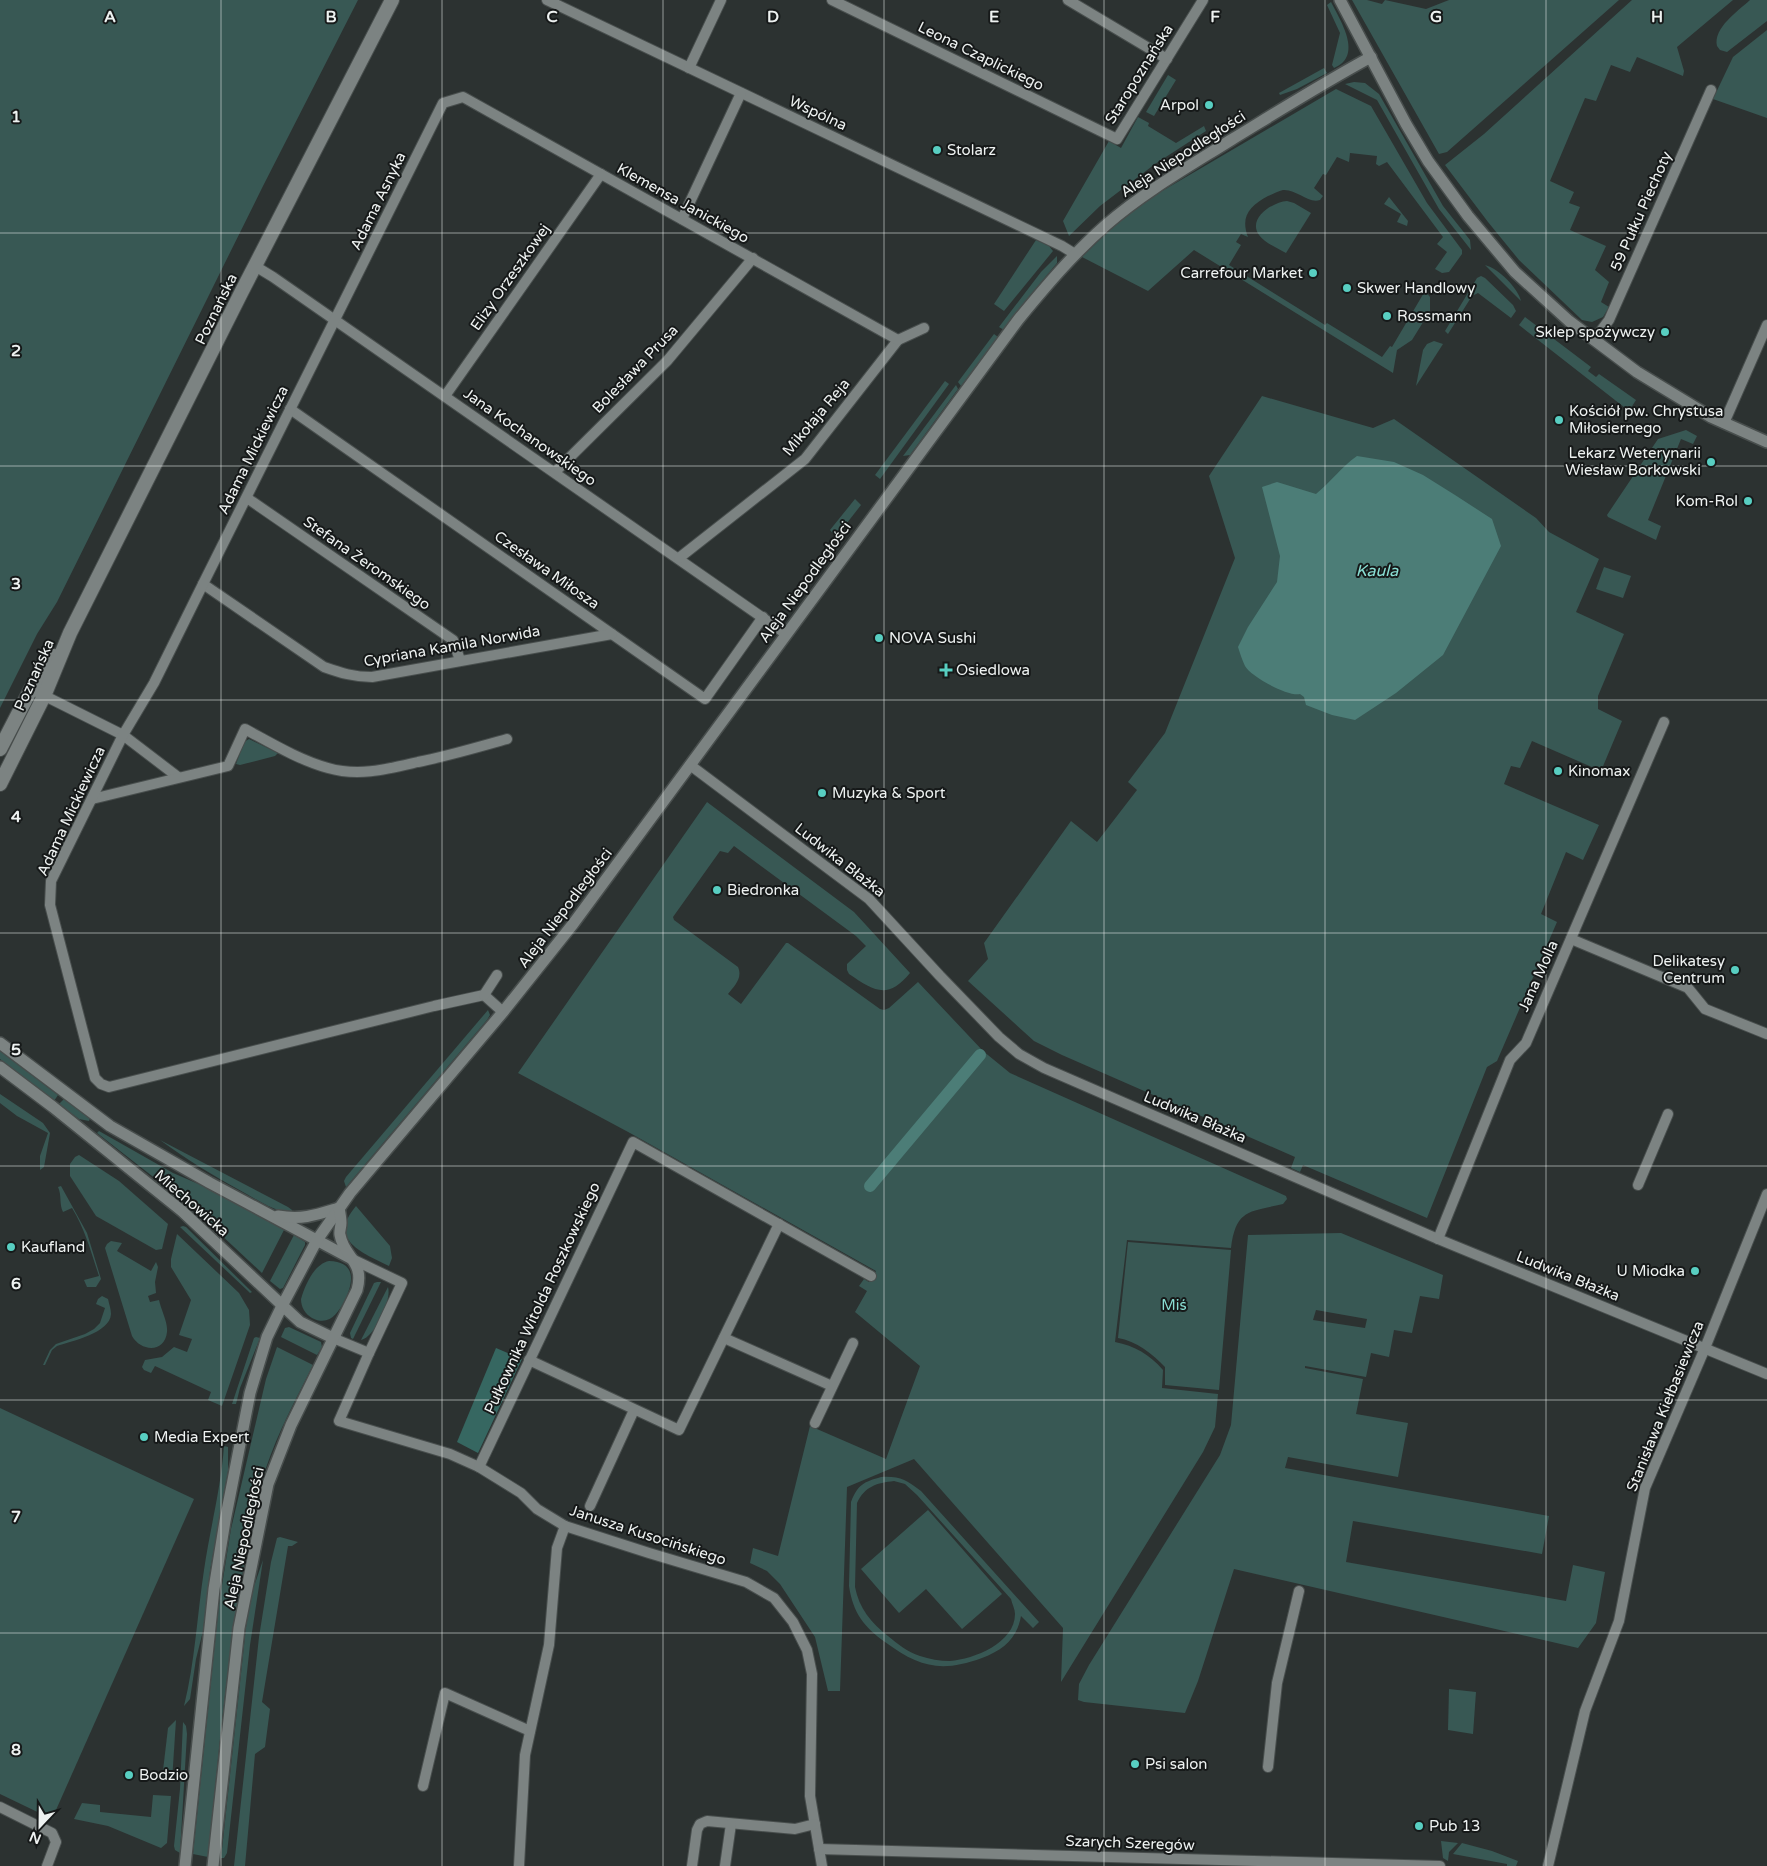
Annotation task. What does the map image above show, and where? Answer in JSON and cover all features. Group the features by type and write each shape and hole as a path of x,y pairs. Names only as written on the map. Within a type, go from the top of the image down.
{"main road":[{"name":"Poznańska","path":"0,784 44,696 70,632 392,0"},
{"name":"Poznańska","path":"0,749 31,689 70,632"}],"street":[{"name":"Wspólna","path":"547,0 1062,246 1075,254"},
{"path":"689,68 721,0"},
{"name":"Leona Czaplickiego","path":"832,0 1117,139"},
{"path":"1068,0 1167,59"},
{"name":"Staropoznańska","path":"1117,139 1203,0"},
{"path":"1340,0 1424,154 1446,188 1515,272 1550,305 1657,386 1700,411 1767,442"},
{"name":"Aleja Niepodległości","path":"184,1866 214,1588 250,1393 256,1368 267,1338 317,1240 339,1208 503,1012 573,924 1018,320 1075,254 1132,204 1163,181 1370,57"},
{"name":"59 Pułku Piechoty","path":"1594,340 1609,320 1710,90"},
{"path":"682,219 741,93"},
{"name":"Klemensa Janickiego","path":"453,100 463,97 898,340"},
{"name":"Adama Asnyka","path":"335,321 443,103 453,100"},
{"name":"Elizy Orzeszkowej","path":"444,396 601,174"},
{"name":"Bolesława Prusa","path":"554,472 667,361 752,258"},
{"name":"Jana Kochanowskiego","path":"255,266 786,634"},
{"name":"Adama Mickiewicza","path":"335,321 154,683 123,736 81,824 51,881 50,905 95,1078 101,1084 109,1087 484,995"},
{"path":"1724,422 1764,338 1767,325"},
{"name":"Mikołaja Reja","path":"678,558 805,459 898,340 924,328"},
{"name":"Czesława Miłosza","path":"290,409 705,699 762,617"},
{"name":"Stefana Żeromskiego","path":"247,498 453,640 460,660"},
{"name":"Cypriana Kamila Norwida","path":"203,584 324,667 344,675 357,677 372,677 612,634"},
{"path":"31,689 123,736 178,777"},
{"name":"Jana Molla","path":"1438,1239 1510,1060 1526,1043 1664,722"},
{"path":"92,799 228,766 245,729 302,759 328,768 354,772 375,772 443,757 507,739"},
{"name":"Ludwika Błażka","path":"690,765 869,899 972,1010 1019,1054 1053,1072 1438,1239 1767,1374"},
{"path":"1571,939 1688,988 1704,1009 1767,1034"},
{"path":"497,974 484,995 503,1012"},
{"name":"Miechowicka","path":"0,1043 110,1126 210,1183 354,1260"},
{"name":"Miechowicka","path":"0,1067 53,1107 182,1211 300,1322 369,1353"},
{"path":"1638,1185 1668,1114"},
{"name":"Pułkownika Witolda Roszkowskiego","path":"480,1466 633,1142 779,1224"},
{"name":"Stanisława Kiełbasiewicza","path":"1548,1866 1585,1711 1619,1620 1645,1488 1766,1200"},
{"path":"272,1215 294,1219 310,1217 339,1208"},
{"name":"Aleja Niepodległości","path":"213,1866 240,1628 268,1484 291,1425 357,1290 360,1280 354,1260 340,1235 339,1208"},
{"path":"529,1360 679,1430 779,1224 871,1276"},
{"name":"Janusza Kusocińskiego","path":"354,1260 402,1283 339,1422 450,1454 480,1466 520,1493 537,1509 565,1526 746,1582 774,1598 793,1622 807,1650 812,1674 810,1796 822,1866"},
{"path":"724,1338 832,1386"},
{"path":"814,1422 853,1343"},
{"path":"590,1506 634,1410"},
{"path":"519,1866 525,1755 549,1645 557,1548 565,1526"},
{"path":"1268,1766 1277,1683 1299,1591"},
{"path":"423,1786 445,1692 530,1731"},
{"path":"0,1807 48,1830 55,1838 55,1847 47,1866"},
{"path":"692,1866 697,1830 700,1824 707,1821 795,1829 815,1824"},
{"path":"725,1866 731,1824"},
{"name":"Szarych Szeregów","path":"819,1849 1440,1866"}],"green space":[{"path":"0,0 358,0 263,186 57,602 37,634 0,708"},
{"path":"1352,0 1367,0 1382,4 1385,0 1426,9 1449,0 1619,0 1447,152 1439,154"},
{"path":"1632,0 1733,0 1677,47 1684,71 1683,76 1637,57 1630,72 1611,65 1596,101 1585,98 1550,181 1574,192 1569,203 1580,207 1570,230 1606,246 1595,270 1609,282 1601,302 1609,307 1603,317 1592,322 1582,320 1519,260 1445,165 1484,134"},
{"path":"1750,0 1767,0 1767,21 1727,52 1720,50 1717,46 1717,39 1723,26"},
{"path":"1331,2 1344,28 1349,47 1343,62 1334,68 1332,65 1340,33 1327,5"},
{"path":"1767,30 1767,118 1713,99 1733,57"},
{"path":"1324,68 1327,73 1297,89 1280,95 1279,93"},
{"path":"1168,75 1176,80 1154,116 1146,112"},
{"path":"1354,82 1365,83 1379,94 1443,206 1470,240 1471,250 1439,209 1377,100 1345,84"},
{"path":"1336,89 1371,106 1427,203 1462,250 1462,254 1449,272 1442,273 1435,269 1447,252 1437,244 1443,237 1387,162 1379,166 1376,164 1377,156 1350,153 1349,162 1337,157 1326,175 1323,174 1314,188 1323,196 1320,200 1311,200 1288,190 1283,190 1268,196 1256,204 1246,217 1245,223 1248,237 1241,234 1236,242 1241,245 1229,265 1325,325 1327,323 1382,357 1390,346 1392,347 1425,291 1430,297 1430,311 1412,340 1397,350 1393,373 1194,250 1148,291 1082,257 1127,213"},
{"path":"1138,117 1149,123 1148,126 1176,143 1204,126 1206,131 1155,164 1100,206 1069,236 1063,221 1109,141 1121,148"},
{"path":"1389,197 1408,221 1407,226 1397,222 1401,214 1384,204"},
{"path":"1287,201 1311,213 1286,253 1271,245 1259,235 1256,223 1263,212 1275,204"},
{"path":"1036,240 1049,246 1053,251 1004,311 994,304"},
{"path":"1057,256 1057,263 1004,330 999,327 1041,272"},
{"path":"1485,265 1496,270 1507,279 1516,290 1521,301"},
{"path":"1481,276 1513,305 1516,311 1511,318 1478,293 1472,296 1448,334 1445,331 1477,278"},
{"path":"1525,317 1591,367 1588,371 1596,377 1599,374 1636,400 1629,411 1519,325"},
{"path":"994,334 998,337 961,386 958,382"},
{"path":"1434,341 1443,344 1416,386 1423,350 1427,344"},
{"path":"945,381 949,384 880,479 875,475"},
{"path":"956,385 958,389 910,455 903,456"},
{"path":"1262,396 1373,428 1394,419 1536,518 1549,532 1599,559 1576,612 1624,634 1598,696 1598,709 1622,721 1601,771 1532,741 1520,768 1511,766 1504,784 1599,825 1583,860 1566,852 1541,914 1557,922 1497,1061 1487,1067 1427,1218 1303,1165 1300,1172 1291,1168 1295,1157 1034,1041 968,981 988,959 984,943 1071,821 1097,842 1137,790 1128,782 1165,733 1235,558 1209,476"},
{"path":"1686,430 1697,436 1693,444 1681,439 1648,520 1661,526 1656,540 1608,517 1607,515 1658,439"},
{"path":"855,499 861,505 836,537 830,530"},
{"path":"1604,567 1631,576 1623,598 1596,589"},
{"path":"249,739 278,753 275,756 240,765 236,764 244,742"},
{"path":"707,802 854,912 910,973 895,987 888,990 873,988 849,974 847,964 866,946 856,936 734,846 728,853 720,851 673,917 674,920 738,967 739,978 728,994 741,1004 786,943 880,1009 889,1008 918,982 983,1051 1010,1073 1286,1196 1287,1199 1283,1204 1246,1214 1236,1226 1231,1248 1127,1240 1115,1342 1129,1346 1147,1355 1158,1364 1163,1370 1162,1388 1218,1394 1215,1427 1203,1452 1061,1682 1063,1628 914,1459 847,1487 840,1691 828,1691 815,1637 780,1584 767,1571 750,1563 753,1548 778,1556 810,1426 886,1459 920,1366 855,1312 867,1291 859,1286 864,1279 869,1282 876,1271 630,1133 518,1073"},
{"path":"488,1010 490,1015 487,1020 346,1187 344,1181 346,1177"},
{"path":"0,1051 58,1095 54,1101 0,1059"},
{"path":"0,1094 43,1123 50,1133 44,1167 40,1170 40,1156 48,1133 17,1116 0,1103"},
{"path":"64,1099 90,1118 89,1121 79,1119 59,1104"},
{"path":"99,1131 173,1173 217,1192 284,1230 262,1273 188,1204 97,1133"},
{"path":"160,1140 288,1207 292,1210 292,1214 285,1213 255,1199 201,1168"},
{"path":"79,1155 119,1181 168,1224 162,1249 156,1250 96,1216 70,1176 70,1164"},
{"path":"61,1186 87,1233 101,1279 96,1287 87,1287 84,1280 99,1276 77,1216 72,1208 63,1212 58,1187"},
{"path":"356,1206 390,1246 392,1258 389,1266 359,1250 347,1236 345,1228 348,1218"},
{"path":"183,1226 252,1292 250,1293 180,1227"},
{"path":"1341,1233 1443,1275 1439,1299 1420,1296 1412,1333 1394,1330 1389,1357 1371,1353 1366,1377 1305,1366 1305,1368 1363,1379 1356,1414 1408,1423 1398,1477 1288,1457 1285,1468 1549,1516 1542,1554 1353,1521 1346,1562 1566,1601 1573,1565 1605,1572 1596,1623 1578,1648 1234,1569 1198,1681 1185,1713 1078,1700 1079,1684 1089,1665 1220,1455 1231,1425 1248,1235","holes":["1316,1310 1367,1319 1365,1328 1313,1320"]},
{"path":"177,1234 239,1293 249,1310 250,1325 222,1406 208,1400 211,1392 155,1366 151,1373 142,1367 145,1360 162,1357 174,1347 187,1352 192,1339 179,1335 191,1300 171,1267"},
{"path":"294,1235 305,1242 305,1245 283,1288 280,1289 270,1281"},
{"path":"111,1241 122,1243 117,1251 151,1271 156,1262 158,1267 155,1282 156,1293 148,1296 150,1302 159,1300 167,1328 165,1339 157,1347 152,1348 141,1345 132,1336 105,1248"},
{"name":"Miś","path":"1128,1242 1231,1250 1219,1390 1165,1385 1165,1367 1160,1362 1138,1345 1118,1338"},
{"path":"329,1261 344,1265 348,1269 351,1280 348,1293 339,1310 328,1320 323,1321 312,1318 305,1312 301,1299 315,1271 319,1266"},
{"path":"381,1282 353,1339 350,1333 374,1283"},
{"path":"388,1287 389,1293 385,1309 377,1325 372,1332 361,1340"},
{"path":"102,1296 108,1299 111,1312 109,1321 89,1335 57,1346 52,1350 45,1365 43,1365 50,1350 56,1344 85,1334 100,1323 105,1308 96,1304"},
{"path":"289,1327 321,1342 322,1347 317,1355 281,1337 285,1328"},
{"path":"254,1338 260,1338 240,1388 236,1404 232,1404"},
{"path":"277,1347 313,1365 276,1442 262,1481 253,1520 232,1642 208,1857 193,1854 219,1604 231,1529 266,1379"},
{"path":"0,1408 194,1499 52,1819 0,1794"},
{"path":"224,1446 228,1447 228,1471 210,1571 203,1631 196,1659 190,1699 184,1706 191,1673 204,1570"},
{"path":"881,1477 893,1477 907,1481 921,1491 1039,1622 1033,1628 1021,1616 1016,1631 1003,1647 982,1658 967,1663 942,1666 920,1662 909,1657 871,1631 865,1625 853,1604 849,1586 851,1502 859,1487 866,1482","holes":["894,1481 905,1484 1011,1599 1015,1610 1013,1624 1008,1633 992,1648 970,1657 950,1661 931,1659 915,1654 899,1645 876,1626 859,1602 855,1587 857,1503 868,1489 877,1484"]},
{"path":"928,1510 1002,1594 962,1629 926,1589 899,1613 861,1569"},
{"path":"280,1537 298,1542 288,1546 262,1702 270,1709 265,1747 255,1754 245,1866 234,1866 259,1637 271,1562 277,1538"},
{"path":"263,1560 250,1645 227,1853 224,1858 221,1858 246,1627 252,1592"},
{"path":"1449,1689 1476,1692 1473,1734 1448,1730"},
{"path":"176,1720 172,1781 162,1779 168,1728"},
{"path":"183,1722 186,1726 187,1734 180,1853 175,1850 174,1846 180,1789"},
{"path":"153,1795 171,1796 167,1843 161,1848 108,1826 74,1819 82,1803 100,1805 100,1812 151,1817"},
{"path":"1441,1841 1458,1843 1449,1852 1448,1861 1443,1858"},
{"path":"1462,1843 1492,1851 1518,1861 1516,1866 1507,1866 1507,1864 1453,1854"}],"shaded area":[{"path":"496,1348 522,1359 478,1453 457,1442"}],"water":[{"name":"Kaula","path":"1357,456 1394,462 1423,475 1492,519 1501,546 1443,655 1396,693 1355,720 1332,715 1306,705 1304,697 1300,694 1287,692 1261,680 1245,666 1238,647 1248,627 1277,582 1280,556 1262,487 1277,482 1316,494"}],"waterway":[{"path":"870,1186 980,1055"}],"place":[{"name":"Arpol","path":"1209,105"},
{"name":"Stolarz","path":"937,150"},
{"name":"Carrefour Market","path":"1313,273"},
{"name":"Skwer Handlowy","path":"1347,288"},
{"name":"Rossmann","path":"1387,316"},
{"name":"Sklep spożywczy","path":"1665,332"},
{"name":"Kościół pw. Chrystusa Miłosiernego","path":"1559,420"},
{"name":"Lekarz Weterynarii Wiesław Borkowski","path":"1711,462"},
{"name":"Kom-Rol","path":"1748,501"},
{"name":"NOVA Sushi","path":"879,638"},
{"name":"Osiedlowa","path":"946,670"},
{"name":"Kinomax","path":"1558,771"},
{"name":"Muzyka & Sport","path":"822,793"},
{"name":"Biedronka","path":"717,890"},
{"name":"Delikatesy Centrum","path":"1735,970"},
{"name":"Kaufland","path":"11,1247"},
{"name":"U Miodka","path":"1695,1271"},
{"name":"Media Expert","path":"144,1437"},
{"name":"Psi salon","path":"1135,1764"},
{"name":"Bodzio","path":"129,1775"},
{"name":"Pub 13","path":"1419,1826"}]}
